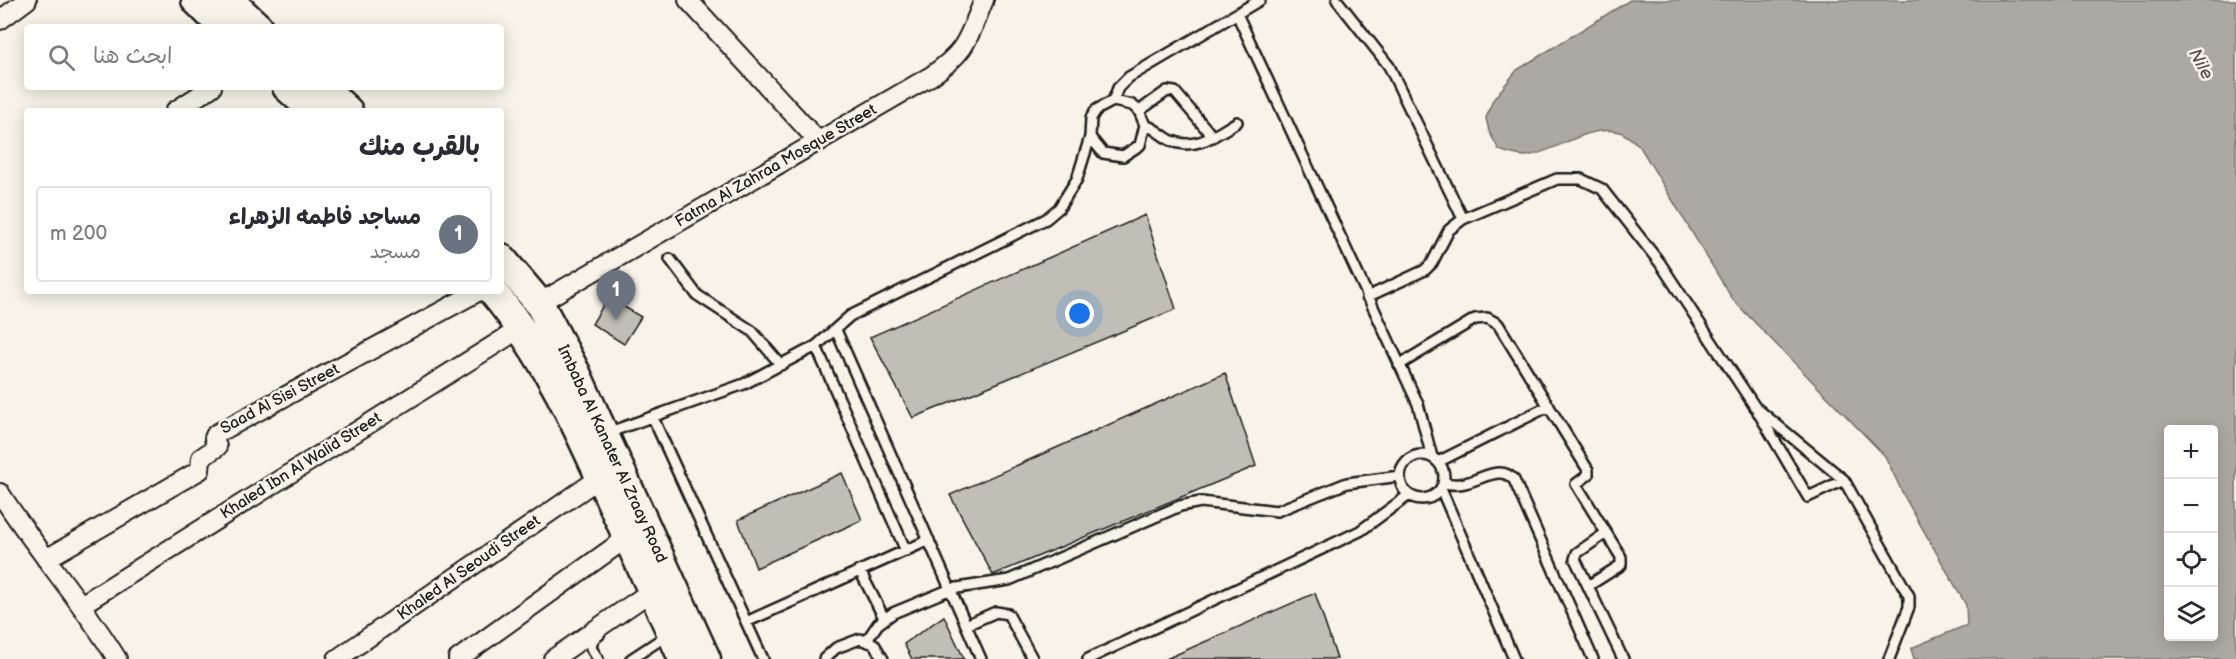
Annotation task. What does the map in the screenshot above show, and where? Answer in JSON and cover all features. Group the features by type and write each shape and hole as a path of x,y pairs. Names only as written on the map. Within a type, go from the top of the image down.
{"main road":[{"path":"196,0 220,24"},
{"path":"229,0 255,24"},
{"path":"290,90 310,108"},
{"path":"325,90 345,108"},
{"name":"Imbaba Al Kanater Al Zraay Road","path":"504,262 538,303 576,373 706,659"},
{"name":"Imbaba Al Kanater Al Zraay Road","path":"494,294 521,328 572,413 683,659"}],"street":[{"path":"0,20 27,0"},
{"path":"688,0 819,142"},
{"name":"Fatma Al Zahraa Mosque Street","path":"538,303 931,76 956,59 964,49 984,0"},
{"path":"180,108 207,90"},
{"name":"Saad Al Sisi Street","path":"46,559 200,470 201,458 217,447 214,438 216,434 473,294"},
{"name":"Khaled Ibn Al Walid Street","path":"81,604 521,328"},
{"name":"Khaled Al Seoudi Street","path":"337,659 601,477"},
{"path":"0,493 81,604 117,659"},
{"path":"458,659 628,537"},
{"path":"553,659 655,594"}],"lane":[{"path":"1113,101 1119,88 1129,77 1260,0"},
{"path":"1336,0 1389,66 1463,219"},
{"path":"1237,14 1418,404 1435,459 1442,468 1442,485 1514,659"},
{"path":"1139,111 1167,92 1175,92 1212,136"},
{"path":"605,434 734,388 782,365 816,346 850,316 1046,219 1070,194 1077,179 1090,137 1089,127 1096,110 1113,101 1123,101 1139,111 1145,126 1140,145 1123,156 1102,153 1090,137"},
{"path":"1145,126 1179,143 1202,142 1237,122"},
{"path":"1367,297 1425,270 1432,263 1449,230 1463,219 1557,179 1581,179 1602,189 1660,262 1755,407 1808,496 1844,480"},
{"path":"670,259 697,295 752,331 782,365"},
{"path":"1399,365 1475,319 1487,318 1498,324 1588,470 1588,475 1576,484 1621,557 1621,565 1588,586"},
{"path":"836,330 981,659"},
{"path":"816,346 906,551"},
{"path":"1442,485 1436,494 1423,499 1409,495 1404,490 1400,476 1401,468 1411,457 1425,455 1435,459 1549,406"},
{"path":"1755,407 1844,480 1909,596 1909,607 1889,659"},
{"path":"653,418 763,659"},
{"path":"1442,485 1466,485 1498,472 1504,472 1514,480 1591,658"},
{"path":"867,640 884,618 951,589 1009,580 1191,503 1276,511 1347,483 1400,476"},
{"path":"1088,659 1360,531 1409,495"},
{"path":"1606,533 1575,556 1575,563 1588,586 1619,658"},
{"path":"746,622 929,540"},
{"path":"860,571 884,618"},
{"path":"598,659 591,648 593,639 655,594"},
{"path":"966,625 996,612 1008,614 1032,658"},
{"path":"631,659 672,633"},
{"path":"824,659 836,648 852,640 867,640 874,644 883,659"}],"water":[{"name":"Nile","path":"1630,0 2236,0 2236,659 1914,659 1911,649 1967,625 1966,605 1904,496 1885,456 1733,300 1639,145 1620,132 1607,131 1583,135 1526,156 1499,150 1489,131 1486,118 1493,100 1517,70"}],"building":[{"path":"1145,215 1176,309 913,418 870,337"},
{"path":"608,297 641,317 624,344 592,324"},
{"path":"1225,373 1256,466 993,575 950,495"},
{"path":"842,473 862,520 756,568 738,520"},
{"path":"1315,593 1337,659 1166,659"},
{"path":"944,616 964,659 912,659 904,644"}],"place":[{"name":"مساجد فاطمه الزهراء","path":"616,320"}]}
